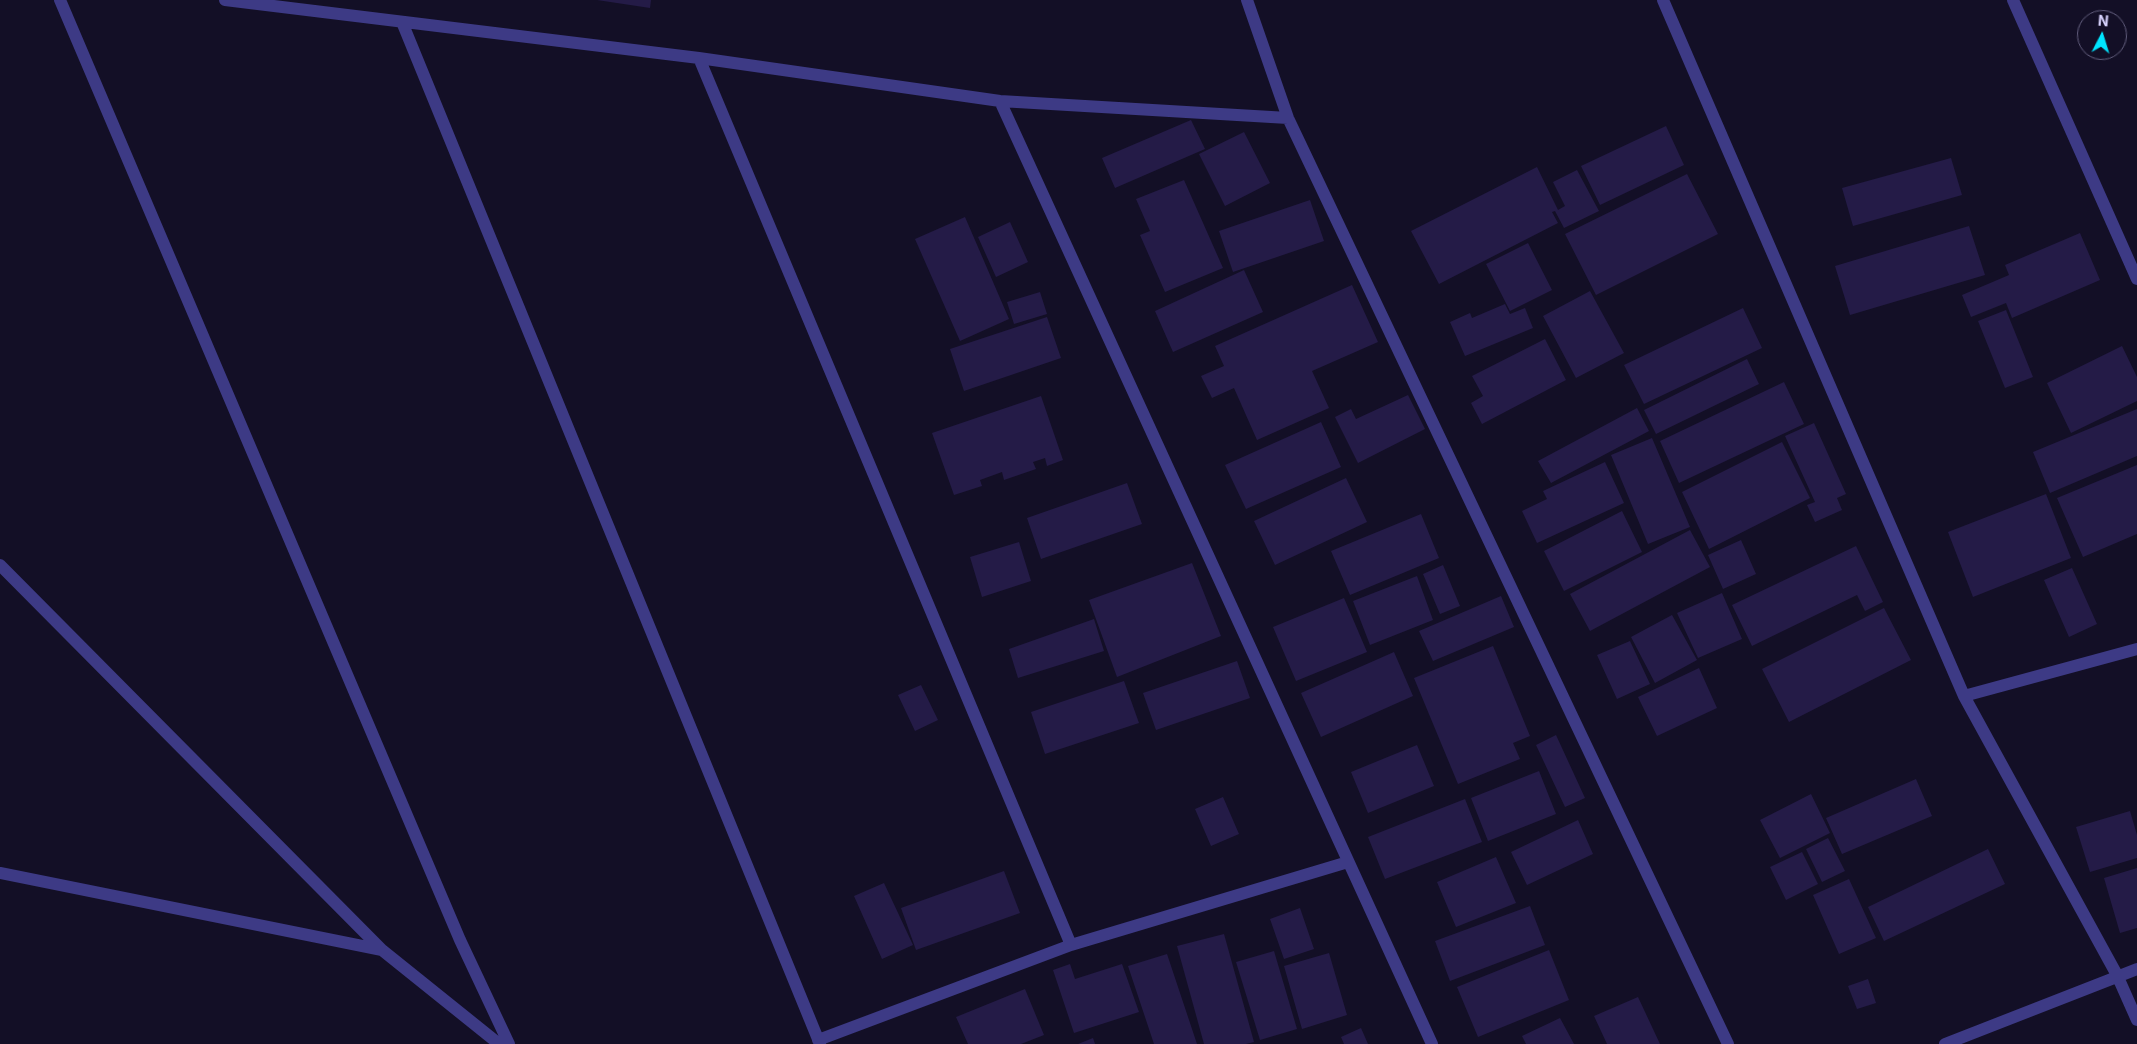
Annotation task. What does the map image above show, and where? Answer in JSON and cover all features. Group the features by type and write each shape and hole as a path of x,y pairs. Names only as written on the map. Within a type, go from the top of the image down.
{"street":[{"path":"60,0 460,940 509,1044"},
{"path":"224,0 699,58 1000,100 1288,118"},
{"path":"1247,0 1288,118 1728,1044"},
{"path":"1662,0 1964,696 2117,975 2137,1020"},
{"path":"2013,0 2137,279"},
{"path":"402,22 819,1042 1071,945 1348,862"},
{"path":"699,58 1071,945"},
{"path":"1000,100 1432,1044"},
{"path":"0,565 382,950 499,1044"},
{"path":"1964,696 2137,649"},
{"path":"0,873 382,950"},
{"path":"1945,1044 2117,975 2137,969"}],"building":[{"path":"597,0 651,0 650,8"},
{"path":"1191,120 1205,149 1115,188 1102,158"},
{"path":"1666,126 1684,165 1600,205 1581,166"},
{"path":"1244,132 1270,183 1225,206 1199,154"},
{"path":"1951,158 1962,195 1853,226 1842,188"},
{"path":"1537,167 1558,210 1565,206 1553,182 1577,170 1599,211 1564,228 1555,211 1552,212 1558,223 1439,284 1411,231"},
{"path":"1687,174 1718,234 1596,295 1565,234"},
{"path":"1184,180 1223,268 1165,292 1140,235 1150,231 1136,199"},
{"path":"1310,200 1324,241 1233,272 1219,231"},
{"path":"965,217 1009,319 960,341 915,239"},
{"path":"1010,222 1028,262 996,277 978,237"},
{"path":"1969,226 1985,275 1850,315 1835,266"},
{"path":"2080,233 2100,280 2012,318 2006,303 1971,317 1962,295 2009,275 2005,265"},
{"path":"1528,243 1552,290 1510,311 1486,264"},
{"path":"1244,270 1263,312 1173,352 1155,311"},
{"path":"1352,285 1378,342 1312,371 1329,408 1257,440 1234,388 1212,398 1201,376 1224,366 1215,346"},
{"path":"1590,291 1624,353 1576,378 1543,316"},
{"path":"1040,292 1047,314 1014,324 1007,302"},
{"path":"1505,304 1510,314 1525,308 1533,328 1465,356 1450,322 1470,313 1472,318"},
{"path":"1743,308 1762,348 1644,404 1624,365"},
{"path":"2006,310 2033,377 2005,388 1978,321"},
{"path":"1047,317 1061,358 964,391 950,349"},
{"path":"1545,339 1566,380 1482,424 1471,403 1483,396 1472,376"},
{"path":"2122,346 2137,377 2137,401 2071,433 2047,383"},
{"path":"1747,359 1759,384 1656,434 1644,410"},
{"path":"1784,382 1804,424 1679,483 1660,441"},
{"path":"1408,395 1425,429 1358,463 1335,417 1351,409 1356,419"},
{"path":"1041,396 1063,460 1047,466 1045,458 1033,462 1036,469 1004,480 1002,472 980,480 982,486 954,495 932,433"},
{"path":"1637,408 1649,431 1551,483 1538,461"},
{"path":"2137,409 2137,456 2050,493 2033,452"},
{"path":"1321,422 1341,467 1246,509 1225,465"},
{"path":"1814,423 1846,494 1837,498 1842,510 1815,522 1807,505 1815,502 1785,436"},
{"path":"1652,438 1690,527 1648,544 1611,455"},
{"path":"1782,442 1810,498 1709,549 1682,492"},
{"path":"1605,462 1624,503 1537,543 1522,511 1547,499 1543,491"},
{"path":"2137,465 2137,534 2083,557 2057,498"},
{"path":"1346,478 1367,522 1275,565 1254,521"},
{"path":"1127,483 1142,524 1041,559 1027,518"},
{"path":"2046,494 2071,558 1973,597 1948,532"},
{"path":"1622,511 1642,552 1564,591 1544,551"},
{"path":"1421,514 1439,558 1350,595 1331,551"},
{"path":"1690,530 1710,567 1590,631 1570,594"},
{"path":"1741,540 1756,574 1723,589 1708,555"},
{"path":"1019,542 1031,581 982,597 970,557"},
{"path":"1856,546 1883,602 1865,611 1857,595 1752,646 1732,605"},
{"path":"1192,563 1221,636 1117,677 1089,600"},
{"path":"1443,565 1460,606 1440,614 1423,574"},
{"path":"2072,568 2097,624 2069,637 2044,580"},
{"path":"1417,576 1433,620 1370,645 1353,601"},
{"path":"1722,593 1742,639 1698,658 1677,613"},
{"path":"1501,596 1514,627 1433,661 1419,631"},
{"path":"1344,598 1367,652 1296,681 1273,627"},
{"path":"1884,608 1911,660 1789,722 1762,669"},
{"path":"1672,615 1697,660 1655,683 1631,637"},
{"path":"1094,619 1104,651 1018,678 1009,649"},
{"path":"1630,641 1650,684 1617,699 1597,655"},
{"path":"1493,646 1530,736 1513,743 1520,759 1458,784 1414,678"},
{"path":"1394,652 1413,696 1321,737 1301,693"},
{"path":"1237,661 1250,698 1156,730 1143,693"},
{"path":"1699,668 1717,708 1657,736 1638,697"},
{"path":"1124,681 1139,723 1045,754 1031,712"},
{"path":"921,685 938,720 915,731 898,695"},
{"path":"1556,735 1585,798 1565,807 1536,745"},
{"path":"1417,745 1434,786 1368,813 1351,772"},
{"path":"1539,771 1556,814 1488,841 1471,798"},
{"path":"1916,779 1932,816 1842,854 1826,818"},
{"path":"1811,794 1830,833 1780,858 1760,820"},
{"path":"1223,797 1239,834 1211,846 1195,809"},
{"path":"1465,799 1482,842 1385,879 1368,837"},
{"path":"2130,811 2137,835 2137,858 2090,872 2076,827"},
{"path":"1578,820 1593,854 1527,885 1511,852"},
{"path":"1828,838 1845,871 1822,882 1806,849"},
{"path":"1988,849 2005,884 1884,941 1868,907"},
{"path":"1802,852 1818,884 1786,900 1770,867"},
{"path":"1496,857 1516,903 1456,927 1437,882"},
{"path":"2137,868 2137,928 2120,933 2104,878"},
{"path":"1004,871 1020,913 916,950 901,908"},
{"path":"1849,879 1876,938 1839,954 1813,895"},
{"path":"884,883 913,945 882,959 854,896"},
{"path":"1530,906 1545,945 1450,981 1435,941"},
{"path":"1300,908 1314,949 1284,959 1270,919"},
{"path":"1224,934 1254,1042 1246,1044 1204,1044 1177,946"},
{"path":"1549,950 1569,1000 1478,1037 1457,987"},
{"path":"1274,951 1297,1029 1260,1040 1236,962"},
{"path":"1329,953 1347,1015 1302,1029 1284,966"},
{"path":"1167,954 1197,1044 1154,1044 1128,966"},
{"path":"1070,964 1075,979 1122,964 1139,1012 1074,1033 1053,970"},
{"path":"1868,979 1876,1003 1857,1009 1848,986"},
{"path":"1025,989 1044,1035 1021,1044 968,1044 956,1017"},
{"path":"1638,997 1660,1044 1607,1044 1594,1016"},
{"path":"1560,1018 1574,1044 1526,1044 1522,1036"},
{"path":"1361,1028 1368,1044 1344,1044 1341,1037"},
{"path":"1093,1038 1095,1044 1078,1044"}]}
